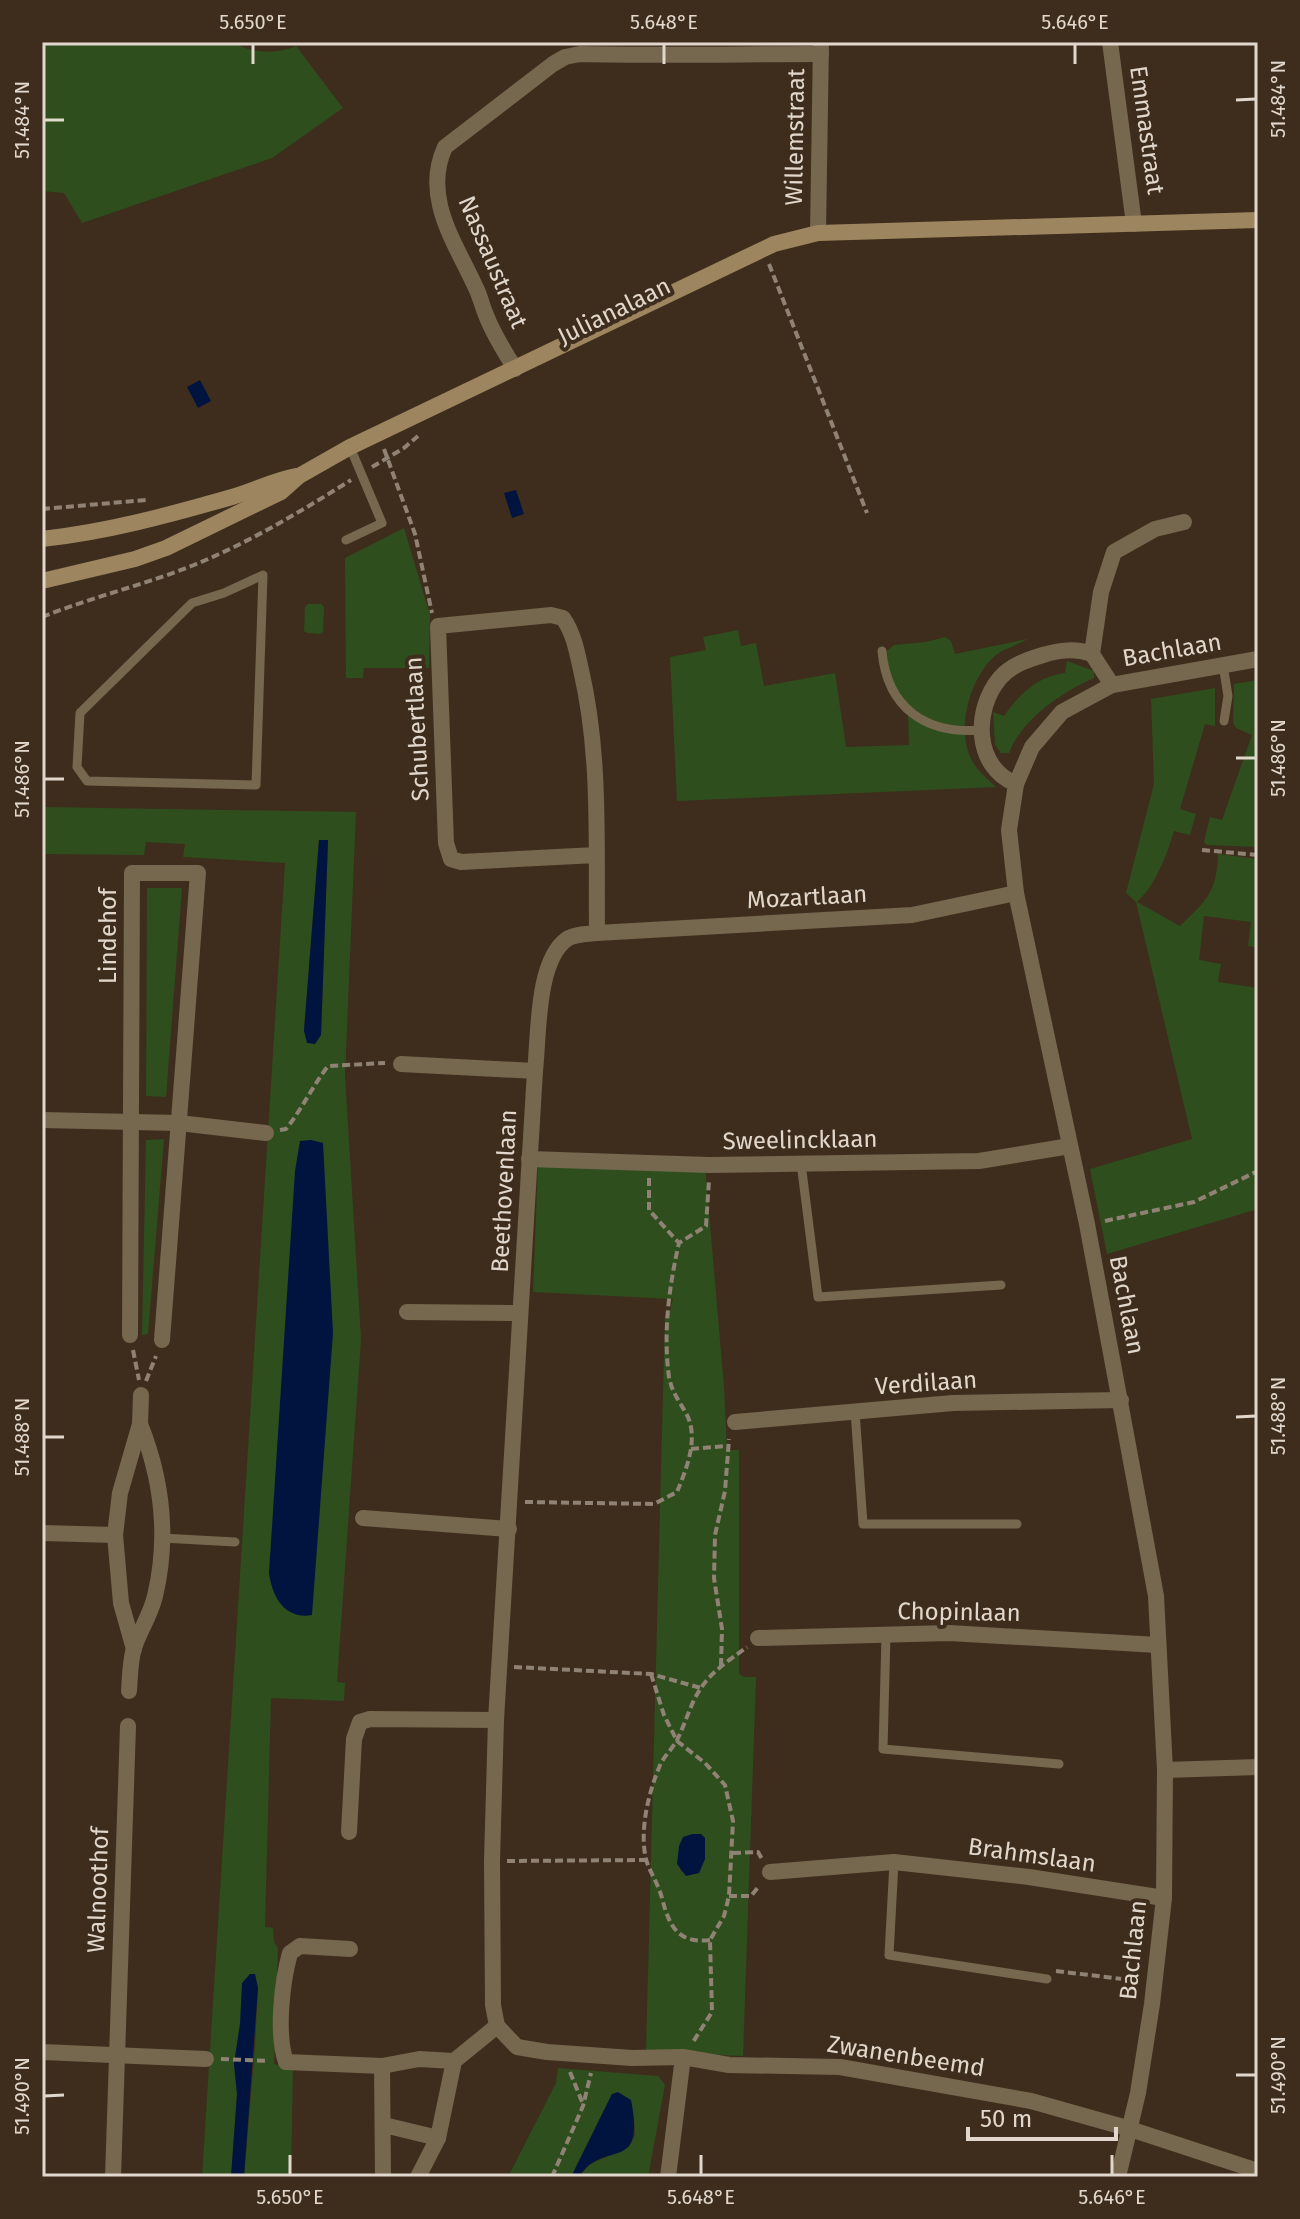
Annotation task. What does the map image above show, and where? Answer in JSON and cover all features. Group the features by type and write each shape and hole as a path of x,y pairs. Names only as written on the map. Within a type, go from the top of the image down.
{"main road":[{"name":"Julianalaan","path":"42,581 135,559 166,548 281,492 299,476 350,447 774,244 818,233 1258,220"},
{"name":"Julianalaan","path":"42,539 89,534 157,518 247,493 277,480 299,476"}],"street":[{"name":"Emmastraat","path":"1110,42 1134,224"},
{"name":"Willemstraat","path":"818,233 821,48"},
{"name":"Nassaustraat","path":"515,369 486,316 477,288 441,214 437,173 445,147 565,57 580,54 691,57 821,48"},
{"path":"1092,654 1101,592 1114,552 1155,529 1184,522"},
{"name":"Schubertlaan","path":"596,855 461,862 451,859 446,843 438,626 551,615 563,618 572,631 591,720 596,855 597,933"},
{"path":"1016,784 994,769 986,753 982,730 988,698 1006,671 1027,660 1058,651 1082,651 1092,654 1112,685"},
{"name":"Bachlaan","path":"1118,2177 1127,2128 1138,2093 1164,1898 1165,1770 1156,1596 1087,1224 1016,893 1009,830 1016,784 1032,747 1062,712 1112,685 1258,659"},
{"name":"Lindehof","path":"130,1335 132,873 198,873 162,1340"},
{"name":"Mozartlaan","path":"597,933 912,915 1016,893"},
{"name":"Beethovenlaan","path":"497,2026 493,2005 492,1861 496,1720 535,1071 545,977 552,954 569,937 597,933"},
{"path":"401,1064 535,1071"},
{"path":"42,1120 179,1123 266,1133"},
{"name":"Sweelincklaan","path":"529,1159 709,1165 979,1161 1070,1146"},
{"path":"407,1312 520,1313"},
{"path":"134,1649 121,1603 115,1535 124,1477 140,1424 141,1395"},
{"name":"Verdilaan","path":"735,1422 953,1403 1121,1400"},
{"path":"129,1691 134,1649 155,1598 161,1566 162,1501 153,1456 140,1424"},
{"path":"363,1518 509,1529"},
{"path":"42,1533 115,1535"},
{"name":"Chopinlaan","path":"758,1638 949,1633 1158,1645"},
{"path":"349,1832 354,1739 360,1722 370,1719 496,1720"},
{"name":"Walnoothof","path":"113,2177 128,1726"},
{"path":"1165,1770 1258,1767"},
{"name":"Brahmslaan","path":"770,1872 894,1862 1029,1877 1164,1898"},
{"path":"350,1949 300,1946 290,1953 284,1973 281,2048 286,2062 382,2066 419,2059 454,2061"},
{"path":"418,2177 438,2138 454,2061 497,2026"},
{"name":"Zwanenbeemd","path":"497,2026 517,2047 563,2054 683,2057 729,2065 840,2067 1031,2101 1127,2128 1258,2171"},
{"path":"42,2052 206,2059"},
{"path":"668,2177 683,2057"},
{"path":"382,2066 383,2177"},
{"path":"384,2125 438,2138"}],"lane":[{"path":"346,540 382,523 350,447"},
{"path":"263,575 259,681 256,785 87,781 77,767 80,713 192,603 224,593 263,575"},
{"path":"882,651 890,688 910,712 946,730 982,730"},
{"path":"1223,665 1228,696 1224,721"},
{"path":"801,1163 818,1297 1001,1285"},
{"path":"855,1411 863,1524 1017,1524"},
{"path":"162,1538 235,1542"},
{"path":"886,1635 883,1749 1059,1764"},
{"path":"894,1862 889,1955 1047,1979"}],"path":[{"path":"762,267 778,261"},
{"path":"769,264 867,513"},
{"path":"42,617 195,565 278,526 404,448 424,431"},
{"path":"379,434 385,459 415,534 431,610 438,626"},
{"path":"1202,850 1258,855"},
{"path":"266,1133 286,1129 328,1066 372,1062 401,1064"},
{"path":"650,1164 649,1210 679,1243"},
{"path":"511,1501 654,1504 677,1492 691,1449 688,1418 675,1400 665,1345 679,1243 706,1226 709,1165"},
{"path":"1087,1224 1194,1202 1258,1171"},
{"path":"130,1335 141,1395"},
{"path":"141,1395 162,1340"},
{"path":"691,1449 727,1446 725,1491 715,1535 714,1578 722,1629 721,1666"},
{"path":"710,1940 693,1942 678,1933 666,1916 658,1882 646,1860 644,1832 652,1786 701,1688 721,1666 758,1638"},
{"path":"500,1667 651,1674 701,1688"},
{"path":"651,1674 664,1715 677,1741 705,1763 725,1785 733,1821 729,1896 724,1916 710,1940 712,2012 683,2057"},
{"path":"492,1861 646,1860"},
{"path":"1047,1979 1053,1970 1155,1983"},
{"path":"563,2054 583,2106"},
{"path":"552,2177 583,2106 595,2055"},
{"path":"228,2060 258,2061"}],"green space":[{"path":"42,42 234,42 264,52 296,46 343,108 272,158 82,223 64,193 42,191"},
{"path":"404,528 430,615 429,668 364,668 363,678 346,678 345,558"},
{"path":"308,604 324,607 323,632 320,634 304,631 305,607"},
{"path":"738,630 741,646 756,643 764,686 835,673 846,747 909,745 908,714 889,673 887,651 894,645 945,637 951,641 955,654 1027,639 996,655 987,665 973,689 965,718 971,759 996,787 677,801 670,657 706,650 703,637"},
{"path":"1067,661 1094,671 1094,678 1044,708 1023,729 1009,753 1001,753 995,745 993,712 1004,716 1030,687 1046,678 1065,673"},
{"path":"1258,680 1258,847 1207,845 1204,842 1210,817 1222,820 1252,735 1236,728 1233,723 1234,684"},
{"path":"1215,688 1215,726 1205,724 1180,809 1196,814 1190,835 1174,831 1155,879 1137,902 1180,926 1208,895 1215,878 1218,854 1258,859 1258,948 1248,946 1251,922 1204,916 1199,960 1221,964 1218,982 1258,988 1258,1209 1107,1254 1090,1169 1192,1139 1136,902 1126,893 1154,784 1151,699"},
{"path":"43,807 356,812 345,1076 361,1339 337,1682 345,1683 344,1701 271,1698 265,1927 273,1928 274,1942 278,1948 274,2064 293,2068 291,2177 244,2177 255,2048 258,1988 255,1975 240,2024 234,2064 237,2094 231,2177 202,2177 285,863 183,857 185,844 146,842 144,855 43,854","holes":["319,840 328,841 321,1035 315,1044 304,1030"]},
{"path":"147,888 182,888 166,1097 146,1096"},
{"path":"164,1139 148,1334 142,1335 146,1140"},
{"path":"538,1164 705,1166 727,1450 739,1450 739,1674 756,1677 743,2056 646,2052 665,1315 670,1311 673,1299 533,1292","holes":["692,1834 701,1834 705,1838 705,1859 699,1873 686,1875 680,1870"]},
{"path":"558,2068 658,2076 665,2085 648,2177 579,2177 590,2164 629,2147 635,2136 634,2119 612,2094 571,2177 508,2177 556,2083"}],"water":[{"path":"200,380 211,401 198,408 187,387"},
{"path":"516,490 524,514 512,518 504,493"},
{"path":"319,840 328,840 321,1035 315,1044 307,1043 304,1031"},
{"path":"300,1141 323,1143 333,1333 312,1615 303,1616 294,1614 282,1605 273,1590 269,1573 295,1171"},
{"path":"701,1834 705,1838 705,1859 699,1873 686,1876 677,1864 679,1846 683,1837"},
{"path":"250,1974 255,1974 258,1988 244,2177 231,2177 237,2094 234,2064 242,1983"},
{"path":"618,2092 631,2100 633,2139 620,2152 599,2159 579,2177 571,2177 612,2094"}]}
